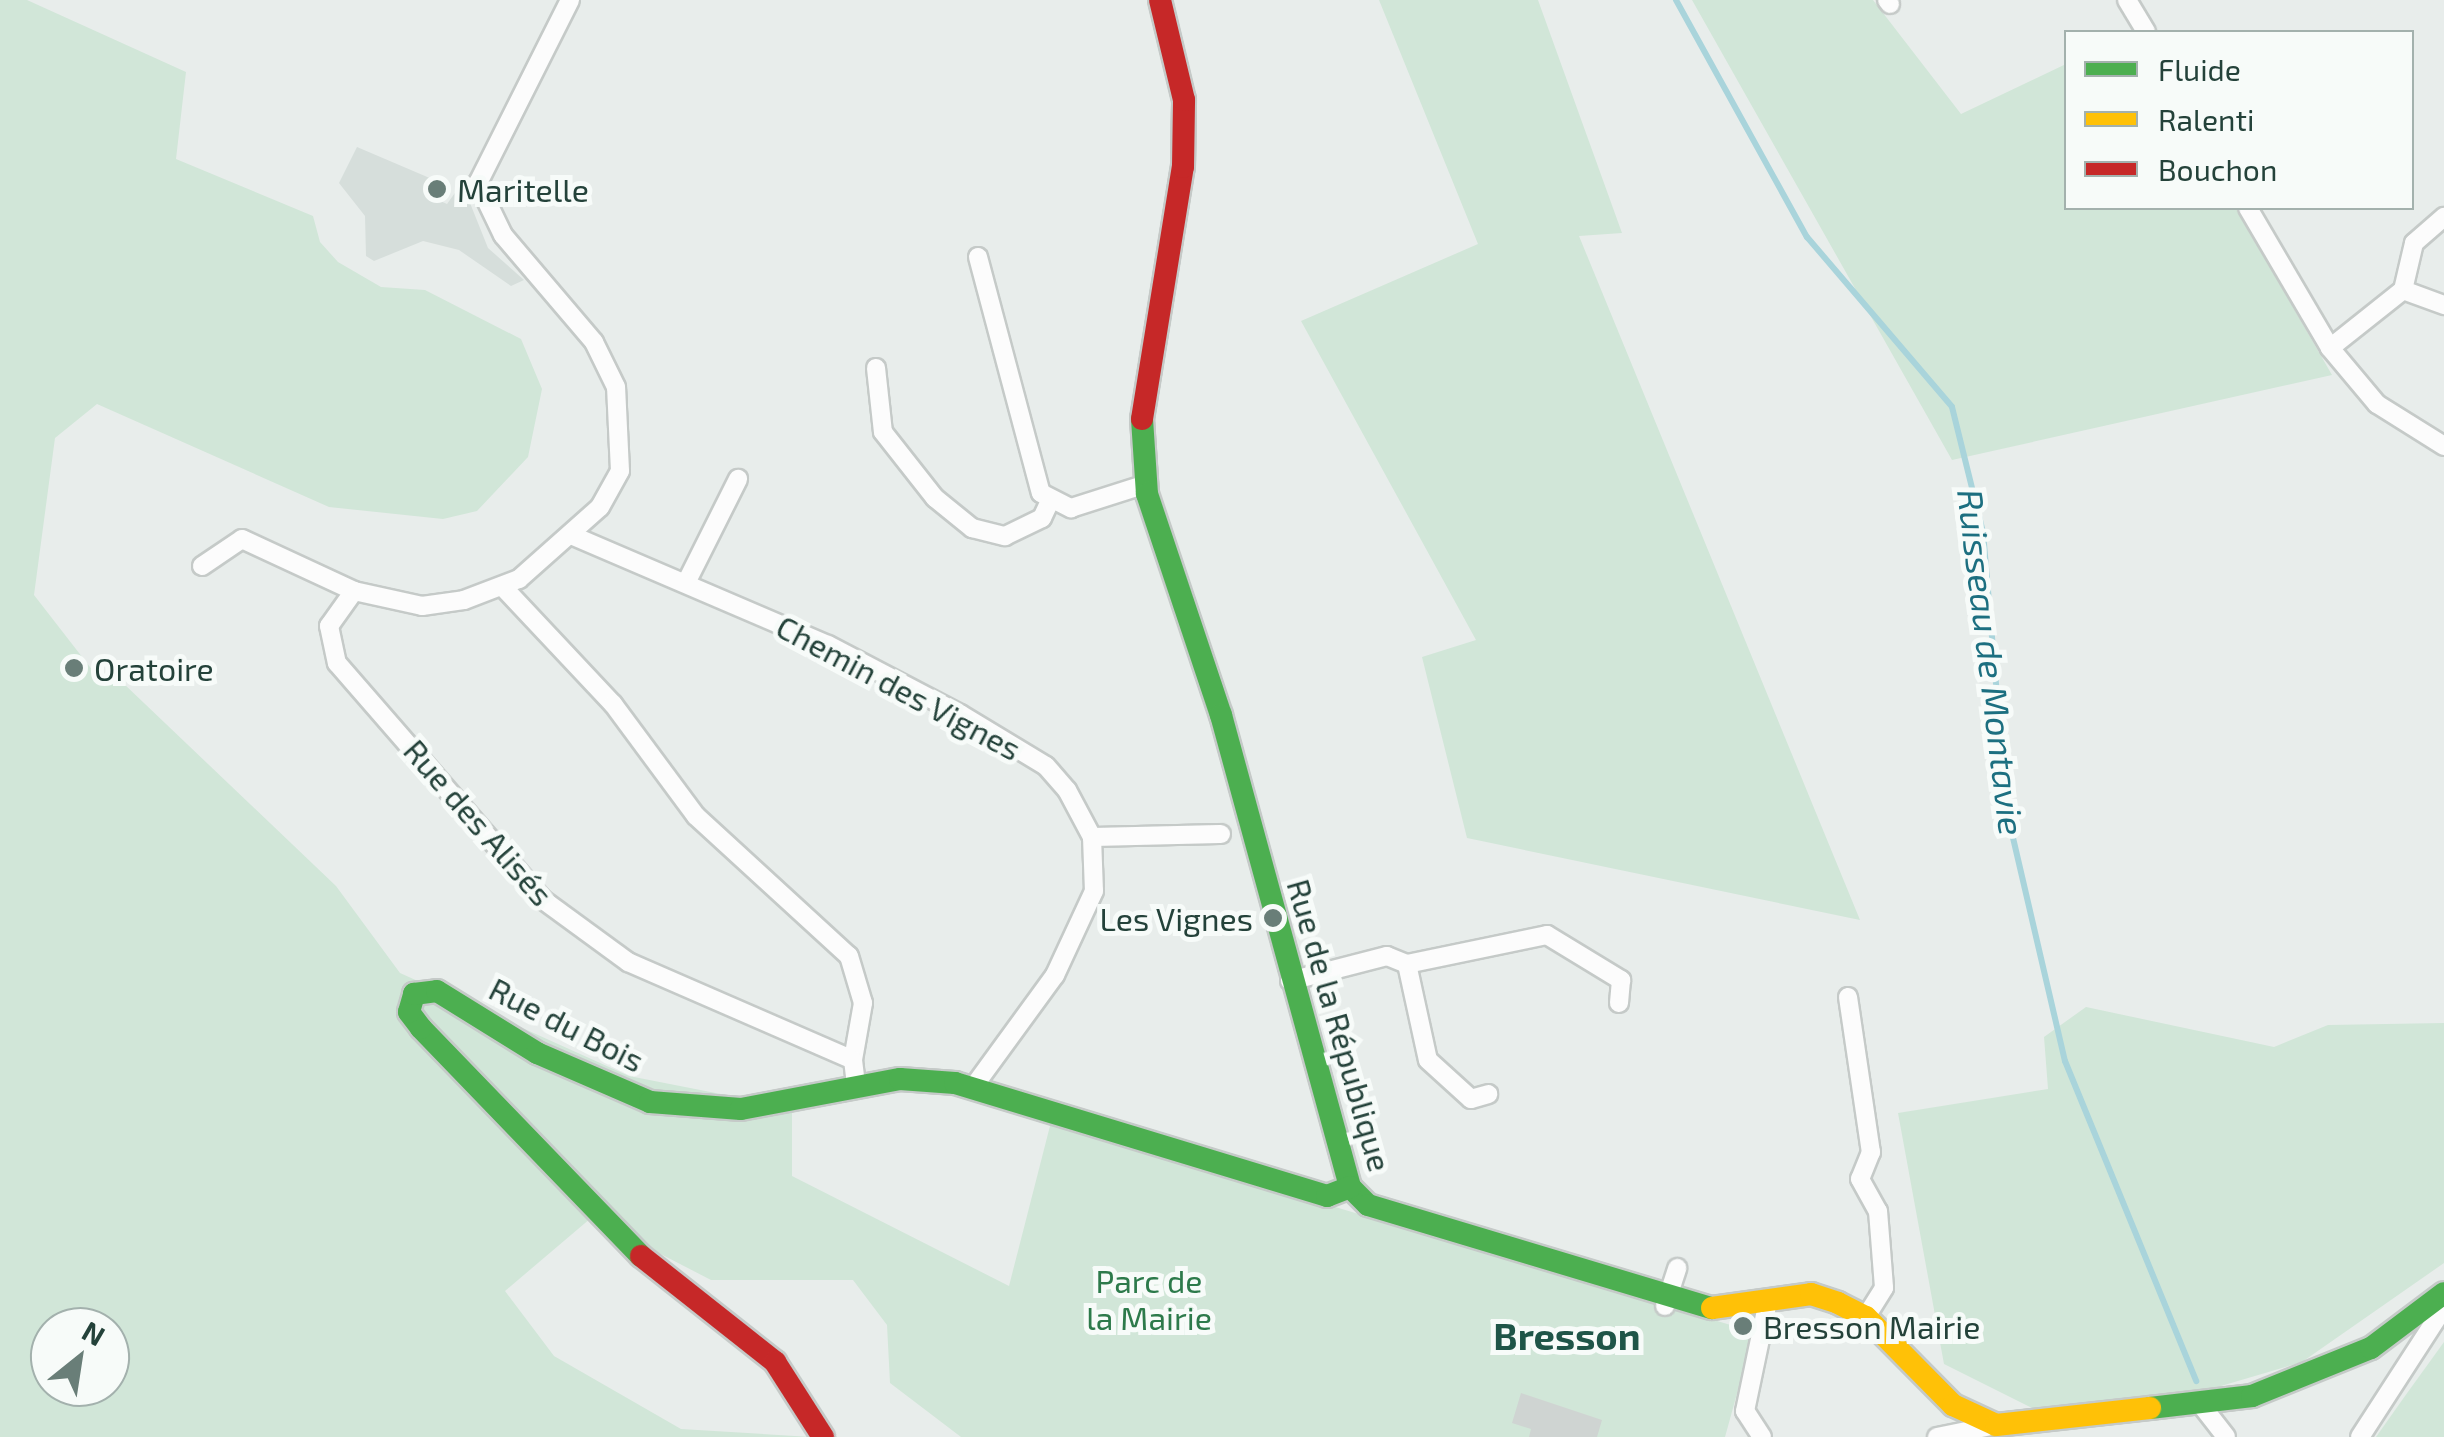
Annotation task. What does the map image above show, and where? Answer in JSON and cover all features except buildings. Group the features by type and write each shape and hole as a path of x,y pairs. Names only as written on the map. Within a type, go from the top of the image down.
{"street":[{"path":"202,566 242,539 354,592 422,606 504,587 571,535 620,471 616,387 594,342 503,235 478,183 570,0"},
{"name":"Rue de la République","path":"1160,0 1184,100 1184,150 1142,415 1146,484 1221,715 1290,981 1350,1187 1404,1220 1667,1301 1712,1308 1812,1294 1866,1317 1953,1405 1996,1425"},
{"path":"2127,0 2145,30"},
{"path":"2249,210 2330,348 2378,404 2444,446"},
{"path":"2330,348 2403,290 2414,243 2444,217"},
{"path":"876,368 884,432 936,498 972,528 1005,536 1042,518 1049,502 978,257"},
{"path":"2403,290 2444,305"},
{"path":"688,579 738,479"},
{"path":"1049,502 1072,508 1146,484"},
{"name":"Chemin des Vignes","path":"571,535 688,579 948,708 1046,766 1092,836"},
{"path":"504,587 613,704 696,816 850,956 863,1003 853,1060 856,1084"},
{"name":"Rue des Alisés","path":"354,592 329,626 338,662 542,899 628,962 853,1060"},
{"path":"974,1086 1083,926 1094,891 1092,836 1221,834"},
{"path":"1290,981 1388,956 1407,964 1546,935 1621,980 1619,1003"},
{"path":"1407,964 1428,1060 1471,1099 1488,1094"},
{"name":"Rue du Bois","path":"823,1437 774,1362 646,1260 566,1184 408,1006 420,990 438,991 538,1053 650,1102 741,1109 856,1084 900,1079 974,1086 1327,1196 1350,1187"},
{"path":"1848,997 1871,1152 1860,1179 1878,1211 1884,1288 1866,1317"},
{"path":"1667,1301 1677,1268"},
{"path":"1937,1437 1996,1425 2202,1406 2328,1369 2371,1348 2444,1292"},
{"path":"1762,1437 1745,1412 1768,1301"},
{"path":"2360,1437 2434,1334 2444,1307"},
{"path":"2202,1406 2226,1437"}],"shaded area":[{"path":"357,147 432,179 429,196 447,204 462,183 488,248 524,280 511,286 459,250 423,241 374,261 366,256 365,216 339,183"}],"green space":[{"name":"Parc de la Mairie","path":"0,0 27,0 186,72 176,159 313,216 320,242 338,262 381,287 425,290 521,339 542,389 528,457 477,511 443,519 329,507 97,404 55,438 34,595 100,680 123,683 336,886 400,973 629,1076 792,1108 792,1176 1009,1286 1051,1122 1754,1332 1725,1437 961,1437 890,1383 887,1325 853,1280 711,1280 591,1218 505,1291 554,1356 681,1429 811,1437 0,1437"},
{"path":"1379,0 1538,0 1622,233 1579,236 1860,920 1467,838 1422,657 1476,640 1301,321 1478,244"},
{"path":"1692,0 1873,0 1961,114 2064,65 2064,210 2237,210 2332,375 1952,460"},
{"path":"2086,1007 2274,1047 2328,1025 2444,1023 2444,1263 2302,1362 2170,1401 2050,1417 1944,1364 1898,1113 2048,1089 2044,1037"},
{"path":"2444,1342 2444,1437 2376,1437 2405,1396"}],"waterway":[{"name":"Ruisseau de Montavie","path":"1676,0 1807,237 1952,407 1983,532 2007,812 2065,1061 2196,1381"}],"traffic: fast":[{"path":"1142,419 1147,494 1221,715 1350,1187 1368,1205 1712,1308"},
{"path":"641,1256 421,1028 409,1012 414,994 437,991 537,1053 650,1102 741,1109 900,1079 955,1083 1327,1196 1350,1187"},
{"path":"2150,1408 2252,1396 2371,1348 2444,1293"}],"traffic: slow":[{"path":"1712,1308 1811,1294 1838,1303 1866,1317 1953,1405 1996,1425 2150,1408"}],"traffic: jam":[{"path":"1142,419 1183,167 1184,100 1160,0"},
{"path":"641,1256 775,1362 823,1437"}],"place":[{"name":"Maritelle","path":"437,189"},
{"name":"Oratoire","path":"74,668"},
{"name":"Les Vignes","path":"1273,918"},
{"name":"Bresson Mairie","path":"1743,1326"}],"district":[{"name":"Bresson","path":"1567,1336"}]}
